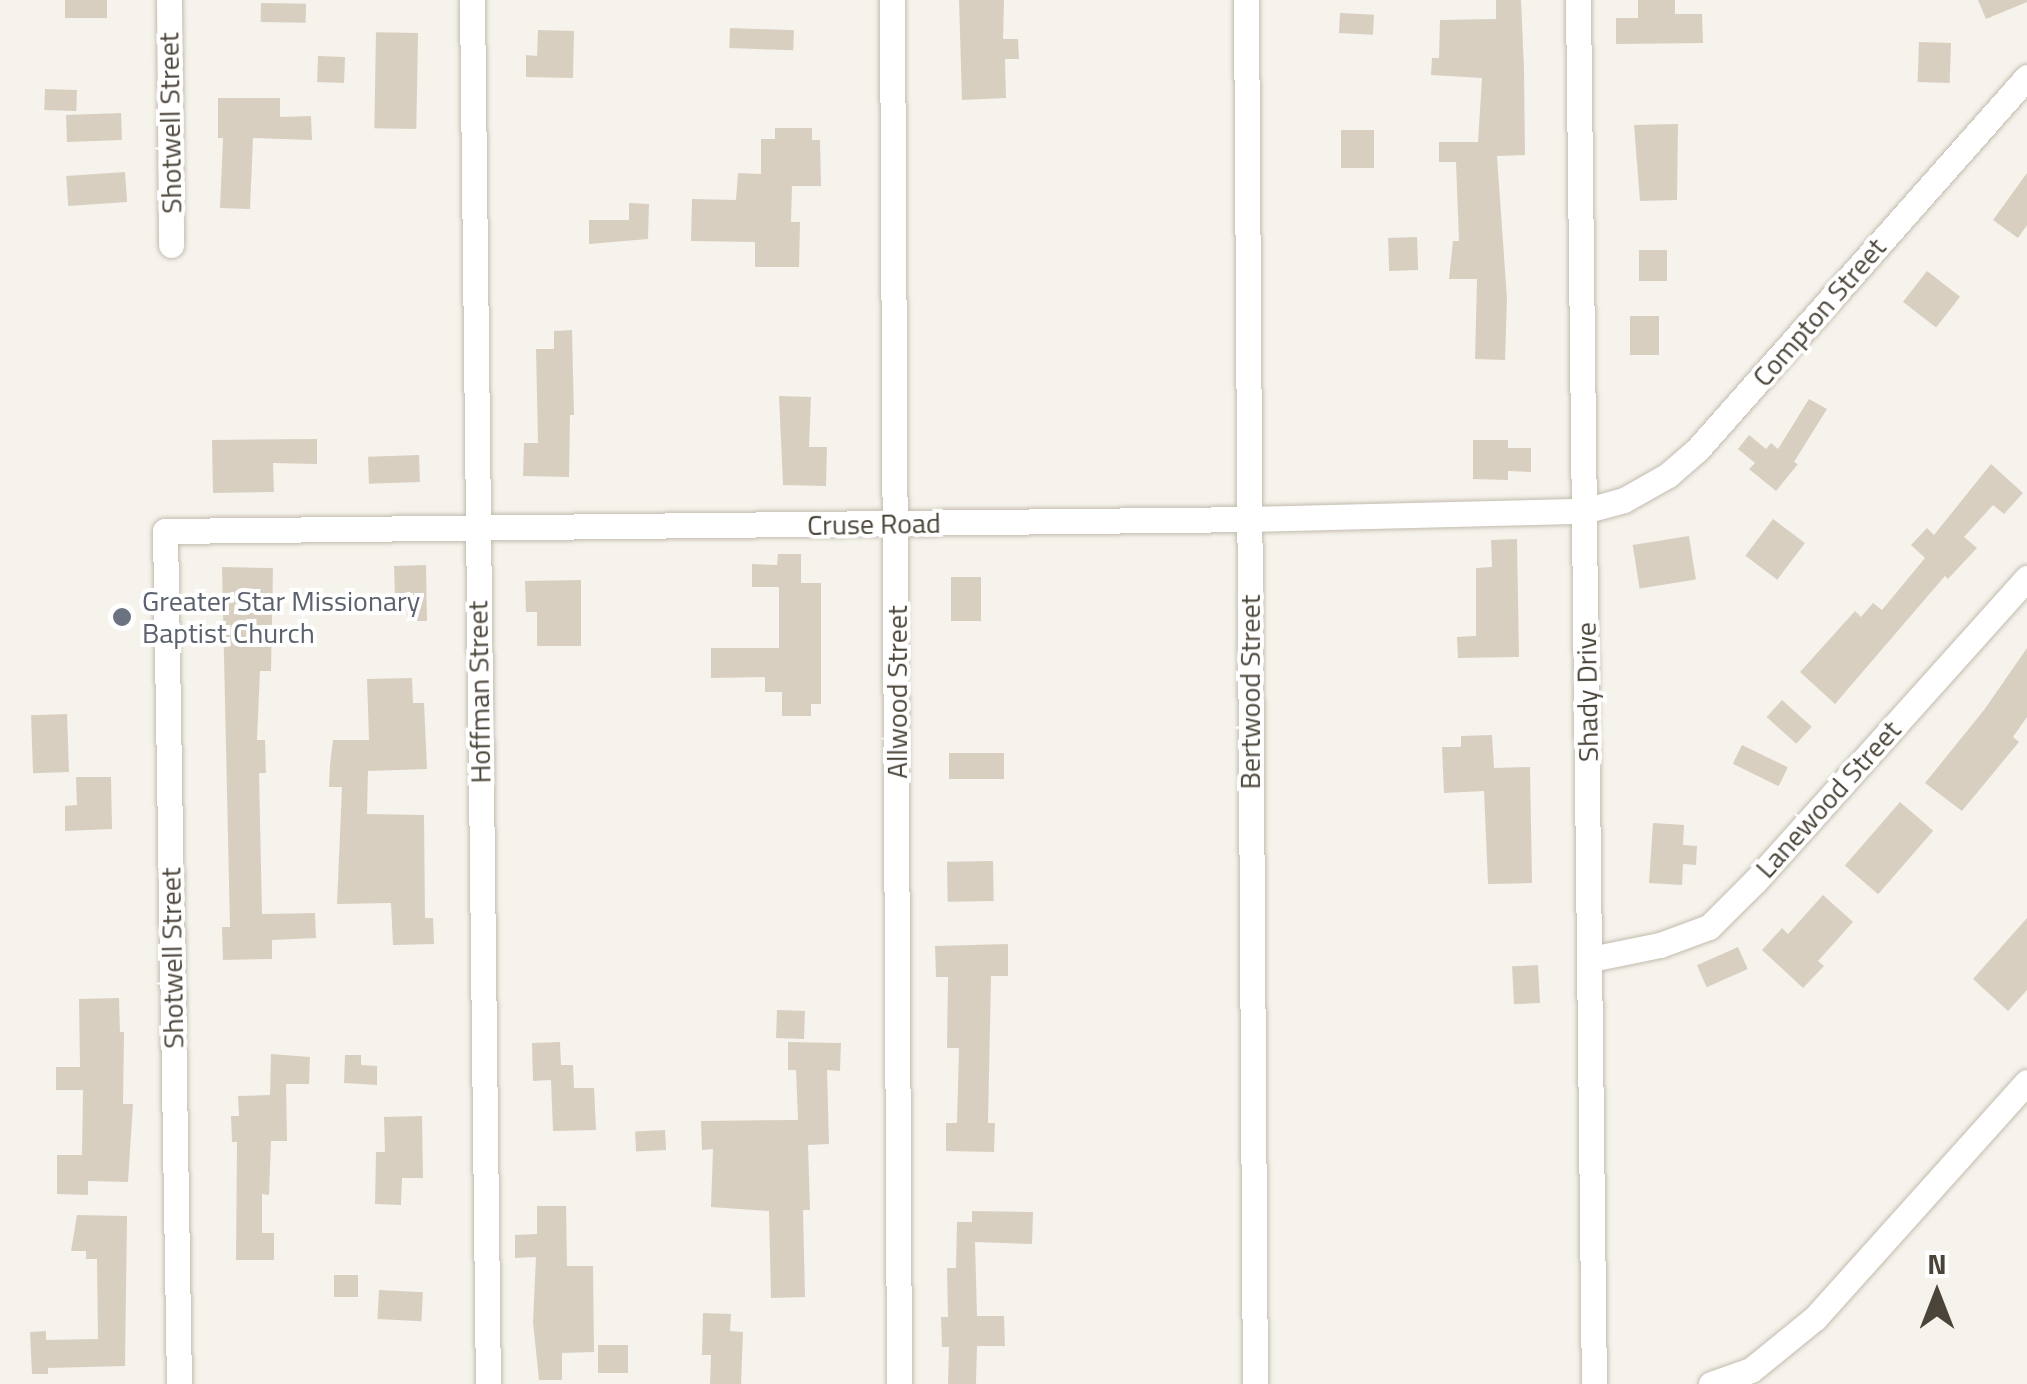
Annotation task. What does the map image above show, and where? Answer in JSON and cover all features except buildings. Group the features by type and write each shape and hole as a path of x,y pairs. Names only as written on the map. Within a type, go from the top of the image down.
{"street":[{"name":"Shotwell Street","path":"169,0 171,245"},
{"name":"Hoffman Street","path":"472,0 488,1384"},
{"name":"Allwood Street","path":"892,0 899,1384"},
{"name":"Bertwood Street","path":"1246,0 1255,1384"},
{"name":"Shady Drive","path":"1578,0 1594,1384"},
{"name":"Compton Street","path":"1584,510 1624,500 1668,475 1697,450 2027,77"},
{"name":"Cruse Road","path":"164,531 1249,520 1584,510"},
{"name":"Shotwell Street","path":"164,531 180,1384"},
{"name":"Lanewood Street","path":"1590,959 1660,945 1709,927 2027,578"},
{"path":"1711,1384 1751,1370 1815,1318 2027,1082"}],"place":[{"name":"Greater Star Missionary Baptist Church","path":"122,617"}]}
